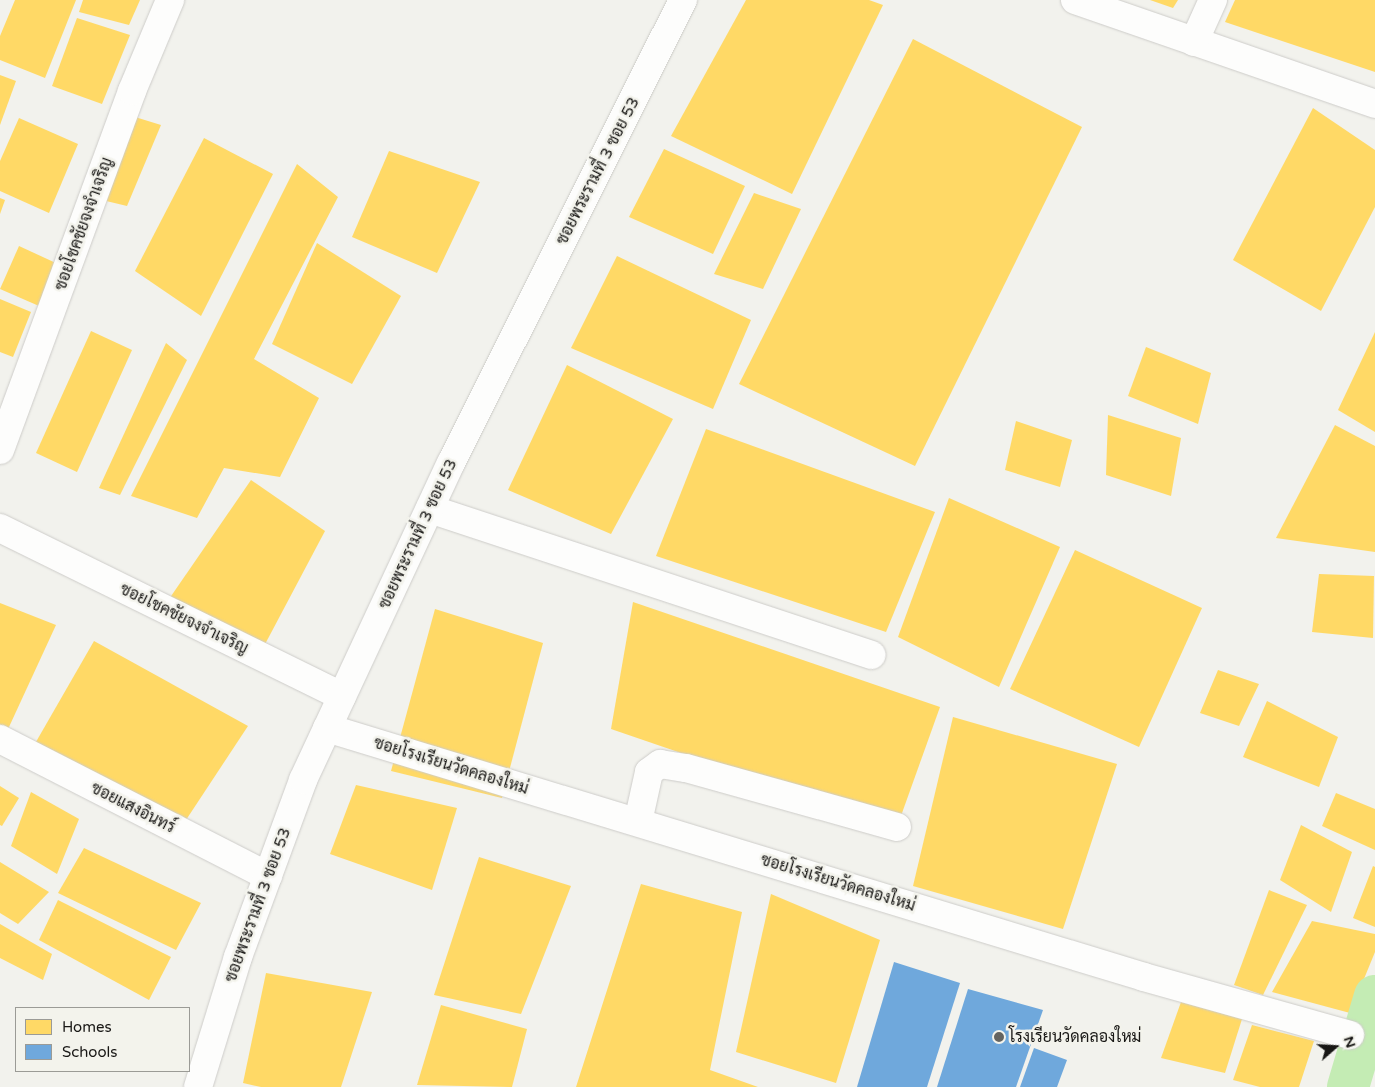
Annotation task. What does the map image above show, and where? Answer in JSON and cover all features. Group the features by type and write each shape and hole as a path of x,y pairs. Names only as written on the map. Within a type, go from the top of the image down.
{"street":[{"name":"ซอยโชคชัยจงจำเจริญ","path":"0,450 132,91 170,0"},
{"name":"ซอยพระรามที่ 3 ซอย 53","path":"198,1087 238,957 303,780 430,509 684,0"},
{"path":"1075,0 1375,104"},
{"path":"1194,42 1213,0"},
{"path":"430,509 872,655"},
{"name":"ซอยโชคชัยจงจำเจริญ","path":"0,528 342,696"},
{"name":"ซอยโรงเรียนวัดคลองใหม่","path":"327,728 1144,977 1350,1035"},
{"name":"ซอยแสงอินทร์","path":"0,738 268,876"},
{"path":"638,822 649,772 660,764 686,768 897,827"}],"building: Homes":[{"path":"15,0 76,0 45,78 0,60 0,36"},
{"path":"83,0 140,0 129,25 79,12"},
{"path":"746,0 869,0 883,5 792,194 671,136"},
{"path":"1150,0 1178,0 1173,8"},
{"path":"1235,0 1375,0 1375,72 1225,22"},
{"path":"77,18 130,35 102,104 52,86"},
{"path":"913,39 1082,127 915,466 739,384"},
{"path":"0,75 16,81 0,125"},
{"path":"1313,108 1375,150 1375,207 1321,311 1233,260"},
{"path":"135,117 161,125 127,206 102,200"},
{"path":"19,118 78,144 49,213 0,191 0,161"},
{"path":"204,138 273,174 201,316 135,271"},
{"path":"664,149 745,186 713,254 629,217"},
{"path":"389,151 480,182 437,273 352,237"},
{"path":"297,164 338,197 254,359 319,398 280,477 224,468 197,518 131,496"},
{"path":"754,193 801,209 763,289 714,274"},
{"path":"0,198 5,200 0,214"},
{"path":"317,243 401,296 352,384 272,344"},
{"path":"19,246 58,264 39,306 0,289"},
{"path":"617,256 751,320 713,409 571,348"},
{"path":"0,299 31,312 13,357 0,352"},
{"path":"91,331 132,350 77,472 36,453"},
{"path":"1375,332 1375,432 1338,410"},
{"path":"166,343 187,360 120,495 99,488"},
{"path":"1146,347 1211,373 1198,424 1128,396"},
{"path":"567,365 673,419 611,534 508,490"},
{"path":"1108,415 1181,438 1171,496 1106,475"},
{"path":"1016,421 1072,440 1060,487 1005,470"},
{"path":"1335,425 1375,446 1375,552 1276,538"},
{"path":"706,429 935,512 886,632 656,556"},
{"path":"251,480 325,531 254,665 156,618"},
{"path":"949,498 1060,547 999,687 898,637"},
{"path":"1075,550 1202,608 1139,747 1010,689"},
{"path":"1319,574 1374,576 1373,638 1312,632"},
{"path":"633,602 940,707 897,827 611,729"},
{"path":"0,603 56,625 3,740 0,739"},
{"path":"435,609 543,643 502,798 391,771"},
{"path":"94,641 248,726 184,823 29,754"},
{"path":"1218,670 1259,684 1239,726 1200,713"},
{"path":"1267,701 1338,737 1319,787 1243,757"},
{"path":"953,717 1117,764 1063,929 913,886"},
{"path":"356,785 457,808 432,890 330,854"},
{"path":"0,786 19,798 2,826 0,825"},
{"path":"31,792 79,819 57,874 11,846"},
{"path":"1336,793 1375,809 1375,850 1322,826"},
{"path":"1301,825 1352,852 1331,912 1280,880"},
{"path":"84,848 201,903 176,950 58,893"},
{"path":"479,857 571,886 521,1014 434,995"},
{"path":"0,862 49,892 18,924 0,913"},
{"path":"1373,866 1375,867 1375,927 1353,918"},
{"path":"641,884 742,912 710,1070 758,1087 576,1087"},
{"path":"1269,890 1307,905 1263,995 1234,985"},
{"path":"771,894 880,940 836,1083 736,1052"},
{"path":"58,900 171,957 149,1000 39,940"},
{"path":"1312,921 1375,934 1375,952 1350,1013 1272,992"},
{"path":"0,924 52,954 43,980 0,958"},
{"path":"266,973 372,992 341,1087 261,1087 243,1083"},
{"path":"1181,1002 1242,1019 1225,1073 1161,1058"},
{"path":"441,1005 527,1029 512,1087 417,1085"},
{"path":"1252,1025 1314,1041 1299,1087 1260,1087 1233,1080"}],"building: Schools":[{"path":"894,962 960,983 927,1087 857,1087"},
{"path":"968,989 1043,1010 1016,1087 937,1087"},
{"path":"1034,1048 1067,1060 1057,1087 1020,1087"}],"waterway":[{"path":"1348,1087 1375,996"}],"place":[{"name":"โรงเรียนวัดคลองใหม่","path":"999,1037"}]}
